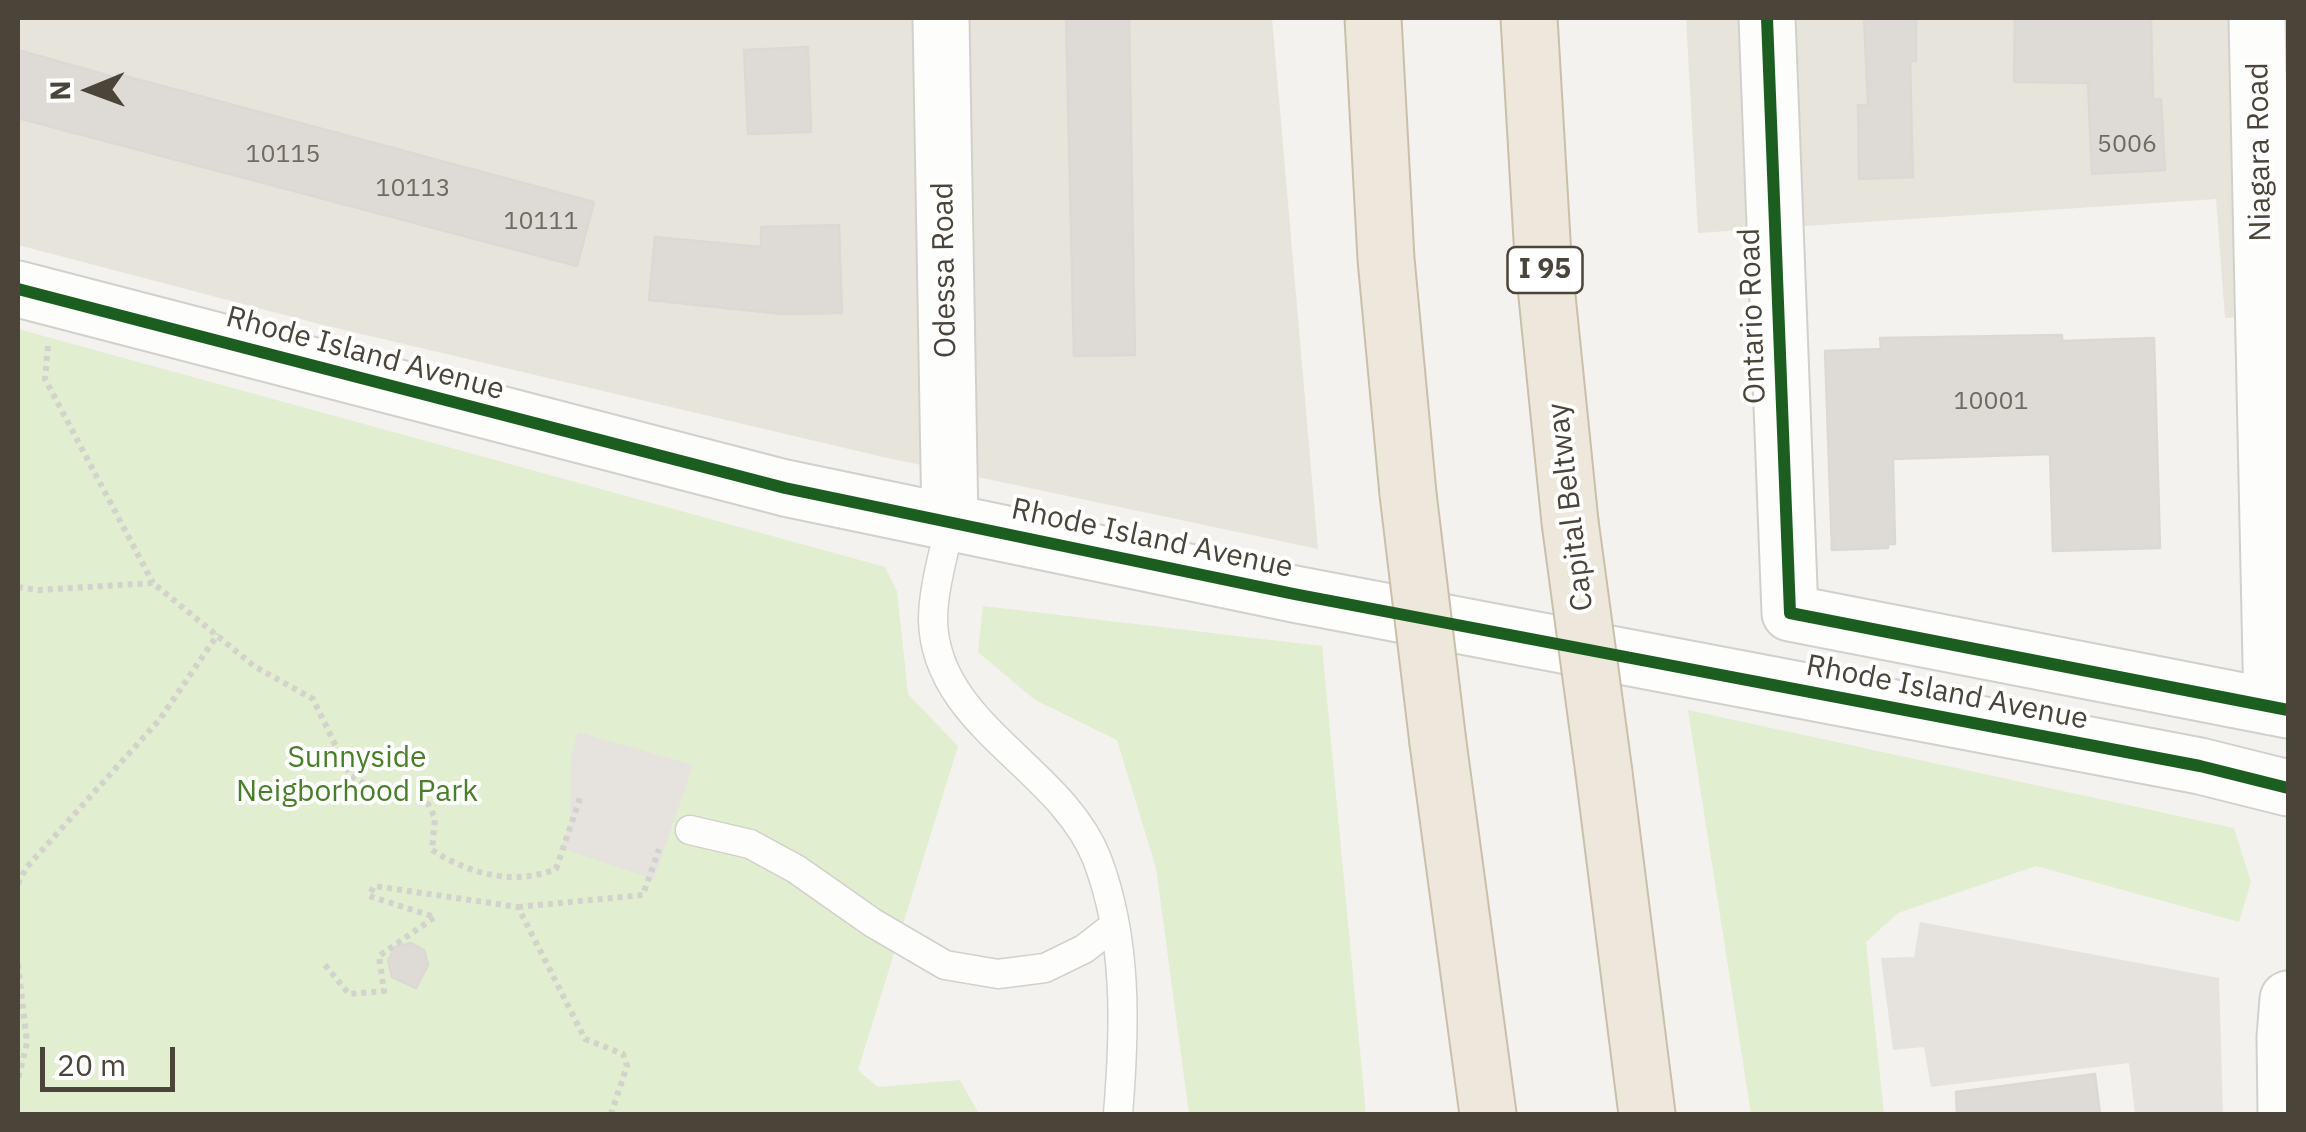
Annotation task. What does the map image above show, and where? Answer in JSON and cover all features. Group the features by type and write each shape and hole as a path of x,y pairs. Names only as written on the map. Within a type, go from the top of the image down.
{"highway":[{"path":"1373,18 1386,259 1408,494 1488,1114"},
{"name":"Capital Beltway","path":"1529,18 1543,256 1570,522 1647,1114"}],"street":[{"name":"Odessa Road","path":"941,18 950,522"},
{"name":"Ontario Road","path":"1767,18 1790,614"},
{"name":"Niagara Road","path":"2257,18 2280,708"},
{"name":"Rhode Island Avenue","path":"35,293 785,488 1294,594 2200,766 2288,788"},
{"name":"Rhode Island Avenue","path":"1790,614 2280,708"},
{"path":"2286,1114 2288,1000"}],"lane":[{"path":"950,522 933,620 940,658 956,693 1073,815 1097,858 1115,925 1123,983 1118,1114"},
{"path":"690,830 750,844 796,869 944,965 998,974 1045,968 1084,949 1115,925"}],"path":[{"path":"35,293 45,380 153,583 254,666 313,699 350,774 370,787 428,804 436,818 432,850 458,867 501,877 535,878 556,869 581,795"},
{"path":"18,587 38,590 153,583"},
{"path":"18,884 26,868 160,719 218,634"},
{"path":"325,966 349,994 384,991 379,956 435,917 369,896 374,886 518,907 643,895 662,841"},
{"path":"518,907 585,1039 623,1054 627,1066 611,1114"},
{"path":"18,964 27,1043 18,1079"}],"shaded area":[{"path":"18,18 1272,18 1318,549 883,457 319,324 18,245"},
{"path":"1686,18 2288,18 2288,313 2225,318 2216,199 1698,233"},
{"path":"578,732 693,765 654,879 561,848 570,823 571,757"},
{"path":"1920,922 2219,978 2223,1114 2135,1114 2129,1063 1931,1087 1924,1047 1893,1050 1881,958 1914,957"}],"green space":[{"name":"Sunnyside Neigborhood Park","path":"18,329 885,567 897,591 908,694 958,746 858,1070 878,1087 960,1080 979,1114 18,1114"},
{"path":"983,606 1322,646 1366,1114 1189,1114 1156,868 1117,740 1035,700 978,652"},
{"path":"1688,710 2234,828 2251,882 2239,922 2036,866 1898,913 1866,942 1884,1114 1751,1114"}],"building":[{"path":"1066,18 1129,18 1135,355 1074,356"},
{"path":"1864,18 1916,18 1916,61 1910,61 1913,177 1859,179 1858,105 1868,105"},
{"path":"2015,18 2151,18 2153,99 2161,99 2165,170 2092,174 2088,83 2014,82"},
{"path":"808,47 811,132 748,134 744,50"},
{"path":"18,50 594,202 577,266 18,118"},
{"path":"839,225 842,313 782,314 649,300 655,237 761,247 761,227"},
{"path":"2062,335 2062,341 2154,338 2160,548 2053,551 2050,454 1893,459 1895,544 1888,544 1888,548 1832,550 1825,351 1881,349 1880,338"},
{"path":"411,943 424,950 428,965 416,988 392,977 388,961 395,947"},
{"path":"2095,1074 2100,1114 1957,1114 1956,1092"}],"cycle path":[{"path":"1767,18 1790,613 2288,710"},
{"path":"18,289 785,488 1294,594 2200,766 2288,788"}]}
